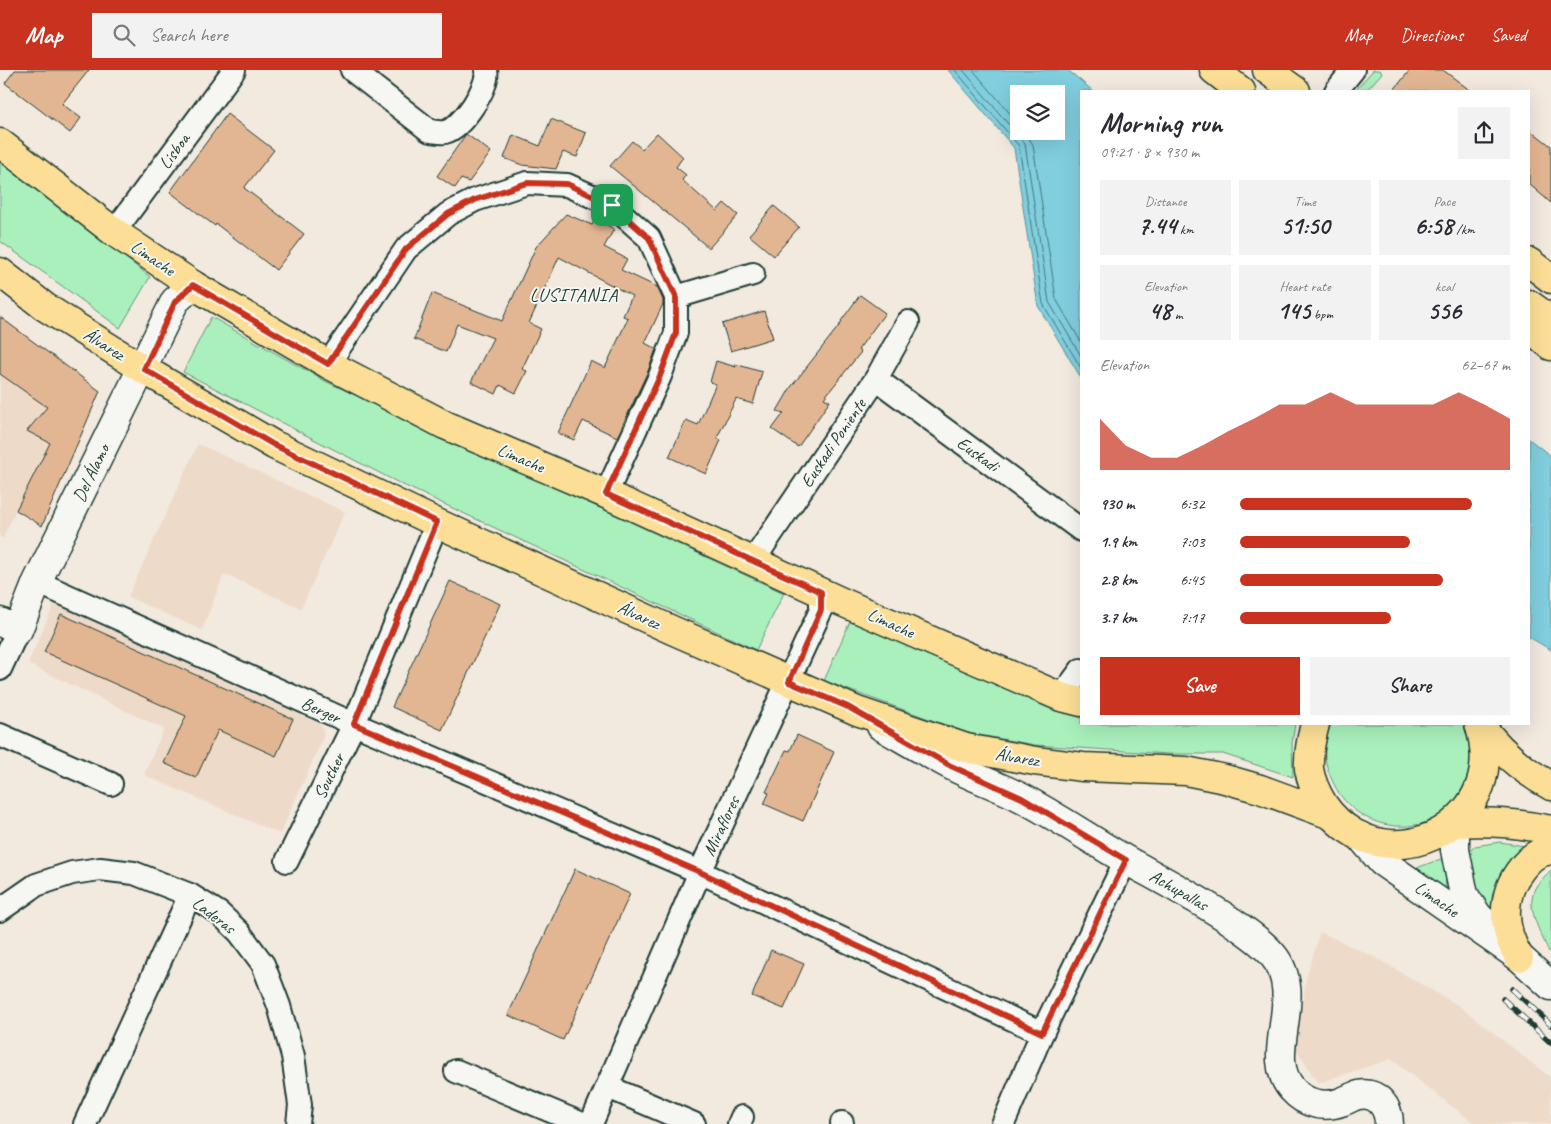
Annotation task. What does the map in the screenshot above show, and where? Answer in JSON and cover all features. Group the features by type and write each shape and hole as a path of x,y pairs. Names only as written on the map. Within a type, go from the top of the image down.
{"main road":[{"path":"1214,70 1240,90"},
{"path":"1267,70 1295,90"},
{"name":"Limache","path":"0,143 114,232 193,285 328,364 445,425 606,494 821,592 1071,700"},
{"path":"1530,263 1551,279"},
{"name":"Álvarez","path":"0,272 45,307 144,369 274,445 437,522 848,707 917,733 966,748 1034,761 1084,767 1186,771 1260,788 1331,815"},
{"path":"1530,305 1551,320"},
{"path":"1530,328 1551,346"},
{"name":"Limache","path":"1315,725 1309,744 1309,770 1317,794 1331,815 1344,827 1360,836 1379,842 1399,844 1419,842 1438,834 1455,823 1474,799 1482,781 1486,761 1480,725"},
{"path":"1481,725 1495,744 1516,763 1551,786"},
{"path":"1455,823 1482,821 1509,823 1551,830"},
{"path":"1518,957 1510,940 1506,920 1506,906 1509,893 1519,872 1527,862 1536,854 1551,850"}],"street":[{"name":"Lisboa","path":"114,232 234,70"},
{"path":"352,70 430,131 446,132 460,124 484,88 486,70"},
{"path":"1337,90 1352,70"},
{"path":"328,364 406,249 448,214 475,200 527,183 567,184 612,205 649,238 676,297 676,333 660,376 606,494"},
{"path":"676,297 753,274"},
{"name":"Del Álamo","path":"0,669 9,626 37,582 144,369 175,302 193,285"},
{"name":"Euskadi Poniente","path":"753,561 876,379 908,322"},
{"name":"Euskadi","path":"876,379 1080,529"},
{"name":"Souther","path":"287,861 354,724 437,522"},
{"name":"Berger","path":"37,582 354,724 700,872 1042,1033"},
{"name":"Miraflores","path":"591,1124 700,872 821,610 821,592"},
{"path":"1071,700 1080,673"},
{"name":"Achupallas","path":"848,707 951,766 1022,798 1126,860 1201,901 1253,936 1272,954 1280,966 1288,991 1288,1004 1280,1059 1286,1082 1293,1091 1314,1104 1327,1105 1339,1103 1359,1094 1375,1097 1387,1108 1389,1124"},
{"path":"0,735 111,784"},
{"name":"Limache","path":"1455,823 1455,850 1464,895 1478,916 1518,957 1551,986"},
{"name":"Limache","path":"1360,836 1382,862 1518,957"},
{"path":"1003,1124 1042,1033 1126,860"},
{"name":"Laderas","path":"0,910 36,885 72,873 100,869 134,873 190,895 219,913 239,932 263,964 279,1006 293,1056 300,1105 298,1124"},
{"path":"85,1124 190,895"},
{"path":"456,1071 582,1124"},
{"path":"608,1087 694,1124"}],"shaded area":[{"path":"0,316 100,391 16,510 3,538 0,537"},
{"path":"198,444 345,512 301,608 224,574 202,630 128,597"},
{"path":"54,604 321,724 324,735 280,834 144,775 164,729 28,664"},
{"path":"1320,932 1376,958 1459,1006 1551,1078 1551,1124 1475,1124 1391,1059 1318,1083 1296,1049 1306,979"}],"green space":[{"path":"1373,70 1379,70 1382,73 1367,90 1356,90"},
{"path":"0,159 150,277 120,328 0,241"},
{"path":"211,317 325,381 784,593 756,650 401,484 183,372"},
{"path":"851,619 1059,710 1080,714 1080,725 1295,725 1292,743 1293,777 1223,754 1168,754 1035,745 968,733 824,681"},
{"path":"1331,725 1470,725 1476,746 1467,787 1454,805 1437,817 1418,824 1398,826 1379,823 1360,814 1345,801 1327,768 1325,740"},
{"path":"1500,842 1530,847 1494,921 1472,894 1468,853 1475,846"},
{"path":"1441,859 1445,862 1446,891 1416,871 1419,867"},
{"path":"1551,870 1551,949 1549,952 1535,919 1532,901 1537,885"}],"water":[{"path":"948,70 1068,70 1092,90 1080,90 1080,376 1038,306 1014,148"},
{"path":"1530,440 1551,456 1551,650 1530,638"}],"building":[{"path":"15,70 89,70 62,104 81,118 70,133 5,83"},
{"path":"1410,70 1443,70 1470,90 1394,90"},
{"path":"227,114 274,150 244,188 304,234 276,270 170,192"},
{"path":"551,119 586,133 577,157 563,152 556,169 522,165 504,158 513,135 540,146"},
{"path":"1530,130 1551,146 1551,203 1530,185"},
{"path":"657,133 683,157 676,167 686,175 682,180 717,211 724,203 738,215 709,248 610,166 632,141 642,149"},
{"path":"466,134 491,152 469,182 461,179 455,188 437,176"},
{"path":"774,206 799,227 774,256 749,235"},
{"path":"566,214 592,225 595,219 614,229 604,247 627,259 621,270 657,287 663,300 663,304 645,343 656,349 648,371 617,437 583,421 574,440 558,433 591,361 605,368 628,318 623,316 632,296 559,257 529,323 541,329 522,369 527,371 516,393 500,385 496,394 471,382 493,338 457,324 446,352 414,339 432,293 502,321 536,247"},
{"path":"860,295 885,313 858,350 861,352 824,398 830,401 798,447 772,429 784,413 777,411 791,387 842,322"},
{"path":"764,311 773,338 731,351 722,324"},
{"path":"0,317 100,391 42,526 16,510 50,443 27,431 47,407 0,374"},
{"path":"716,361 736,367 735,364 762,372 753,404 736,399 717,438 721,440 706,474 669,457 686,420 698,425 716,384 710,382"},
{"path":"450,581 500,604 442,730 392,707"},
{"path":"61,614 293,719 276,756 218,730 196,778 164,763 186,716 44,652"},
{"path":"797,735 834,752 803,821 764,804 769,793 766,792 786,750 790,751"},
{"path":"575,869 630,894 563,1040 508,1015"},
{"path":"771,950 804,964 784,1009 752,996"}],"railway":[{"path":"1512,989 1551,1025"},
{"path":"1503,999 1551,1043"}],"district":[{"name":"LUSITANIA","path":"574,295"}],"route":[{"path":"527,183 567,184 612,205 649,238 676,297 676,333 660,376 606,494 821,592 821,610 789,682 848,707 951,766 1022,798 1126,860 1042,1033 700,872 354,724 437,522 274,445 144,369 175,302 193,285 328,364 406,249 448,214 475,200 527,183"}]}
